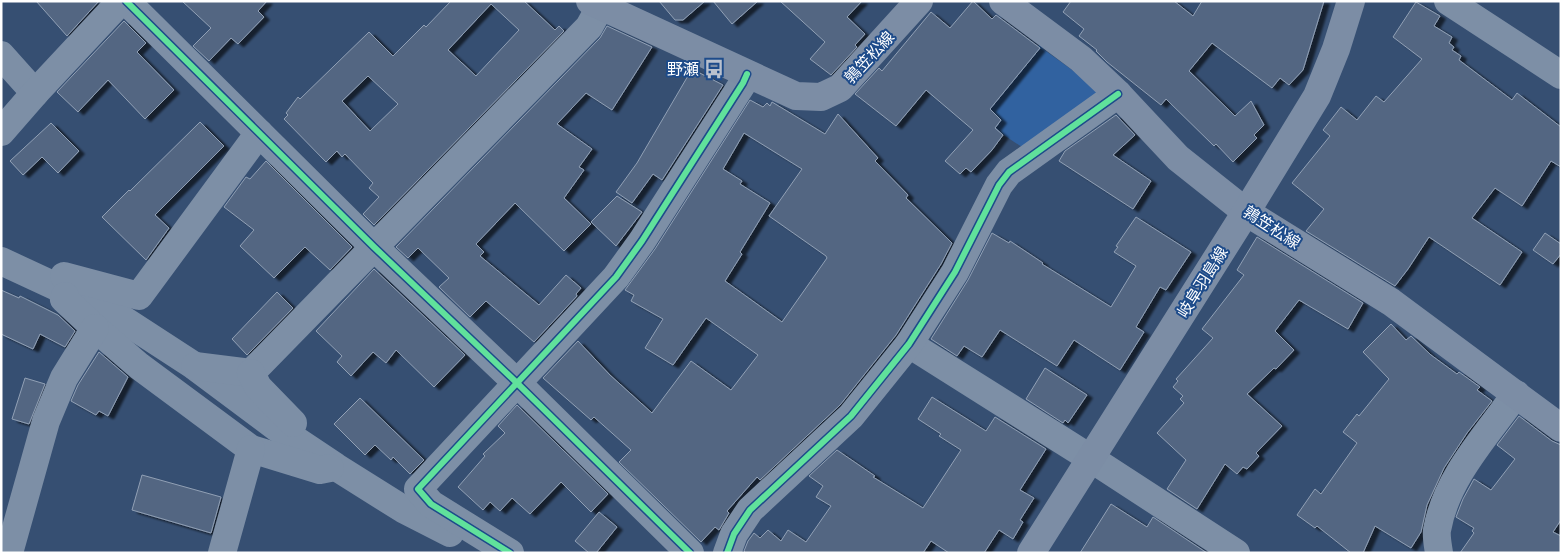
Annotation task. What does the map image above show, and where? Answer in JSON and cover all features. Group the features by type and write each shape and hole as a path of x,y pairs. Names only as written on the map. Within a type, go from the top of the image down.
{"main road":[{"name":"鶉笠松線","path":"595,4 796,96 821,97 840,88 920,1"},
{"name":"鶉笠松線","path":"1003,1 1081,59 1118,94 1178,158 1246,212 1391,302 1561,428"},
{"name":"岐阜羽島線","path":"1032,553 1246,212 1316,96 1336,49 1351,1"}],"street":[{"path":"1,132 121,1"},
{"path":"126,1 374,247 517,382 690,553"},
{"path":"1448,1 1561,75"},
{"path":"251,373 589,26 595,4"},
{"path":"1,55 36,93"},
{"path":"418,489 616,276 642,241 747,74"},
{"path":"727,553 734,534 750,510 851,416 909,344 955,272 999,185 1009,172 1118,94"},
{"path":"26,271 50,272 139,296 259,133"},
{"path":"1,260 113,313 193,366 336,468 403,509 489,553"},
{"path":"65,290 64,299 139,366 251,449 320,470 336,468"},
{"path":"9,553 46,421 64,378 95,328"},
{"path":"909,344 1236,553"},
{"path":"193,366 251,373"},
{"path":"251,373 258,387 307,436 314,452"},
{"path":"1439,553 1436,532 1446,498 1464,466 1516,394"},
{"path":"222,553 251,449"},
{"path":"314,452 341,457 400,484 418,489 431,504 510,553"}],"shaded area":[{"path":"1042,42 1043,49 1100,90 1025,149 975,116"}],"building":[{"path":"36,1 99,1 67,36"},
{"path":"182,1 267,1 258,11 264,17 238,44 231,38 209,61 193,46 211,28"},
{"path":"451,1 524,1 555,30 559,26 564,31 374,225 363,214 379,197 369,188 373,183 345,154 342,157 337,151 326,162 284,119 288,115 286,113 298,97 300,99 369,32 393,56 424,25 426,27","holes":["491,4 519,30 476,76 448,50","368,76 398,104 370,131 342,101"]},
{"path":"659,1 705,1 683,20 675,20"},
{"path":"713,1 758,1 732,24"},
{"path":"780,1 862,1 847,17 865,34 855,45 857,47 831,75 810,59 825,42"},
{"path":"973,1 992,19 996,15 1040,48 990,109 1001,120 995,128 1003,135 971,172 966,168 960,174 945,161 973,130 926,90 896,126 855,94 879,68 882,71 931,12 950,28"},
{"path":"1071,1 1174,1 1193,16 1202,1 1324,1 1303,70 1289,85 1280,78 1272,88 1212,43 1189,71 1235,116 1251,101 1264,125 1254,135 1257,138 1233,162 1166,99 1161,105 1107,62 1097,50 1079,36 1084,29 1063,12"},
{"path":"1416,2 1440,16 1434,26 1452,37 1449,43 1454,47 1452,50 1461,56 1459,60 1512,100 1517,93 1561,127 1561,167 1551,161 1522,206 1495,188 1472,218 1522,252 1500,285 1429,237 1395,286 1306,231 1324,209 1292,183 1330,136 1323,130 1341,107 1357,120 1376,96 1384,102 1422,59 1393,37"},
{"path":"124,21 146,43 137,52 174,90 145,119 108,80 78,112 57,92"},
{"path":"607,26 652,47 612,110 586,93 557,124 592,149 579,167 584,170 564,198 591,224 564,251 515,203 476,244 484,252 480,256 539,305 566,275 581,288 576,294 577,296 534,342 486,301 470,317 439,287 449,278 418,248 408,258 396,247 600,38"},
{"path":"692,69 723,85 662,180 653,174 632,203 616,192 637,163"},
{"path":"750,100 763,107 767,103 770,106 772,102 825,134 838,114 878,158 875,161 908,195 906,198 952,243 941,264 896,335 840,405 760,480 757,477 727,511 729,513 719,530 715,527 701,542 619,462 631,450 594,417 591,420 543,378 578,341 610,375 652,413 691,361 731,390 758,355 706,318 673,365 645,348 663,319 631,301 634,295 625,290 655,249","holes":["744,133 802,169 769,216 827,258 782,322 725,281 770,203 740,184 742,181 723,169"]},
{"path":"1116,115 1135,135 1113,155 1151,181 1133,209 1059,161 1065,151"},
{"path":"200,122 224,146 155,215 169,228 146,260 102,217"},
{"path":"51,123 79,151 58,173 42,157 23,175 10,161"},
{"path":"266,161 352,247 330,270 305,247 274,278 240,246 254,230 224,207 246,177 250,179"},
{"path":"617,196 642,212 616,246 591,222"},
{"path":"1136,217 1191,252 1166,290 1160,287 1136,327 1144,332 1120,370 1074,340 1057,366 1000,330 982,357 964,346 957,356 931,339 968,280 992,233 1009,243 1010,241 1042,264 1111,307 1136,266 1114,252"},
{"path":"1545,233 1561,244 1561,254 1553,264 1533,250"},
{"path":"1257,237 1363,303 1348,329 1299,300 1275,331 1294,350 1276,369 1274,368 1247,394 1282,426 1256,453 1259,456 1247,469 1243,467 1237,474 1225,464 1197,509 1167,489 1186,460 1157,433 1184,403 1180,399 1183,396 1173,387 1178,381 1176,379 1213,338 1202,329 1244,275 1237,270"},
{"path":"374,269 465,355 434,387 396,350 386,363 373,352 351,376 337,362 342,356 316,331"},
{"path":"1,290 19,298 20,296 58,315 75,331 65,347 40,334 33,349 1,334"},
{"path":"277,292 293,308 247,355 232,339"},
{"path":"1391,324 1406,340 1411,336 1431,355 1457,374 1459,372 1480,387 1477,390 1492,401 1467,433 1444,468 1427,505 1421,532 1411,548 1375,526 1363,553 1351,553 1317,526 1315,528 1297,515 1315,489 1321,494 1357,443 1343,432 1357,414 1359,416 1389,379 1363,352"},
{"path":"99,352 128,377 108,416 99,411 96,415 71,401 78,385"},
{"path":"1045,368 1087,395 1068,423 1065,420 1063,423 1026,399"},
{"path":"25,378 45,384 29,424 12,419"},
{"path":"932,397 986,431 995,417 1046,449 1020,490 1034,498 1020,520 1023,522 1013,539 999,530 984,553 949,553 931,541 923,553 746,553 744,551 754,533 760,538 768,530 781,541 788,530 806,542 831,506 816,497 823,486 809,476 837,450 875,476 873,477 923,508 961,450 939,436 941,434 918,419"},
{"path":"360,398 424,460 410,474 393,457 391,460 375,445 365,455 334,424"},
{"path":"517,405 608,494 591,512 561,482 530,514 512,498 500,511 490,502 483,510 458,487 485,456 483,454 505,433 498,426"},
{"path":"1519,416 1552,441 1561,445 1561,520 1553,532 1561,536 1561,553 1460,553 1474,533 1472,531 1474,528 1456,517 1463,499 1474,479 1491,490 1515,459 1497,445"},
{"path":"142,475 221,497 211,533 132,510"},
{"path":"1111,504 1147,527 1153,517 1207,553 1080,553"},
{"path":"599,512 617,527 596,553 589,553 575,541"}],"cycle path":[{"path":"126,1 374,247 517,383 690,553"},
{"path":"510,553 431,504 418,489 616,277 642,241 747,74"},
{"path":"727,553 734,534 750,510 851,416 909,344 955,272 999,185 1009,172 1118,94"}],"place":[{"name":"野瀬","path":"714,69"}]}
